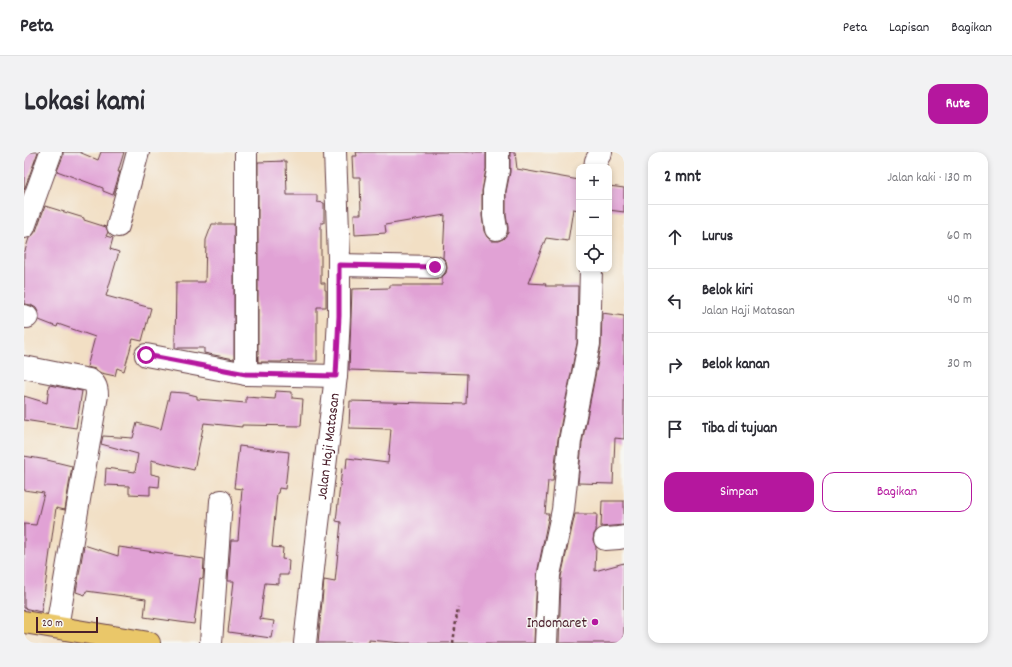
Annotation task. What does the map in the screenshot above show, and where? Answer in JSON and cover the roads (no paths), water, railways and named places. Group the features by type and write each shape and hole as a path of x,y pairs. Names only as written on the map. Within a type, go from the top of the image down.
{"main road":[{"path":"24,622 149,643"}],"street":[{"path":"24,227 51,152"},
{"path":"118,226 138,152"},
{"path":"246,152 246,374"},
{"name":"Jalan Haji Matasan","path":"305,643 336,376 339,316 339,265 333,152"},
{"path":"496,229 494,216 494,191 498,170 498,152"},
{"path":"596,164 601,152"},
{"path":"339,265 435,267"},
{"path":"546,643 549,575 563,510 570,441 589,344 591,272"},
{"path":"146,355 246,374 336,376"},
{"path":"24,367 89,380 95,385 97,390 57,627"},
{"path":"211,643 221,501"}],"place":[{"name":"Indomaret","path":"595,622"}]}
